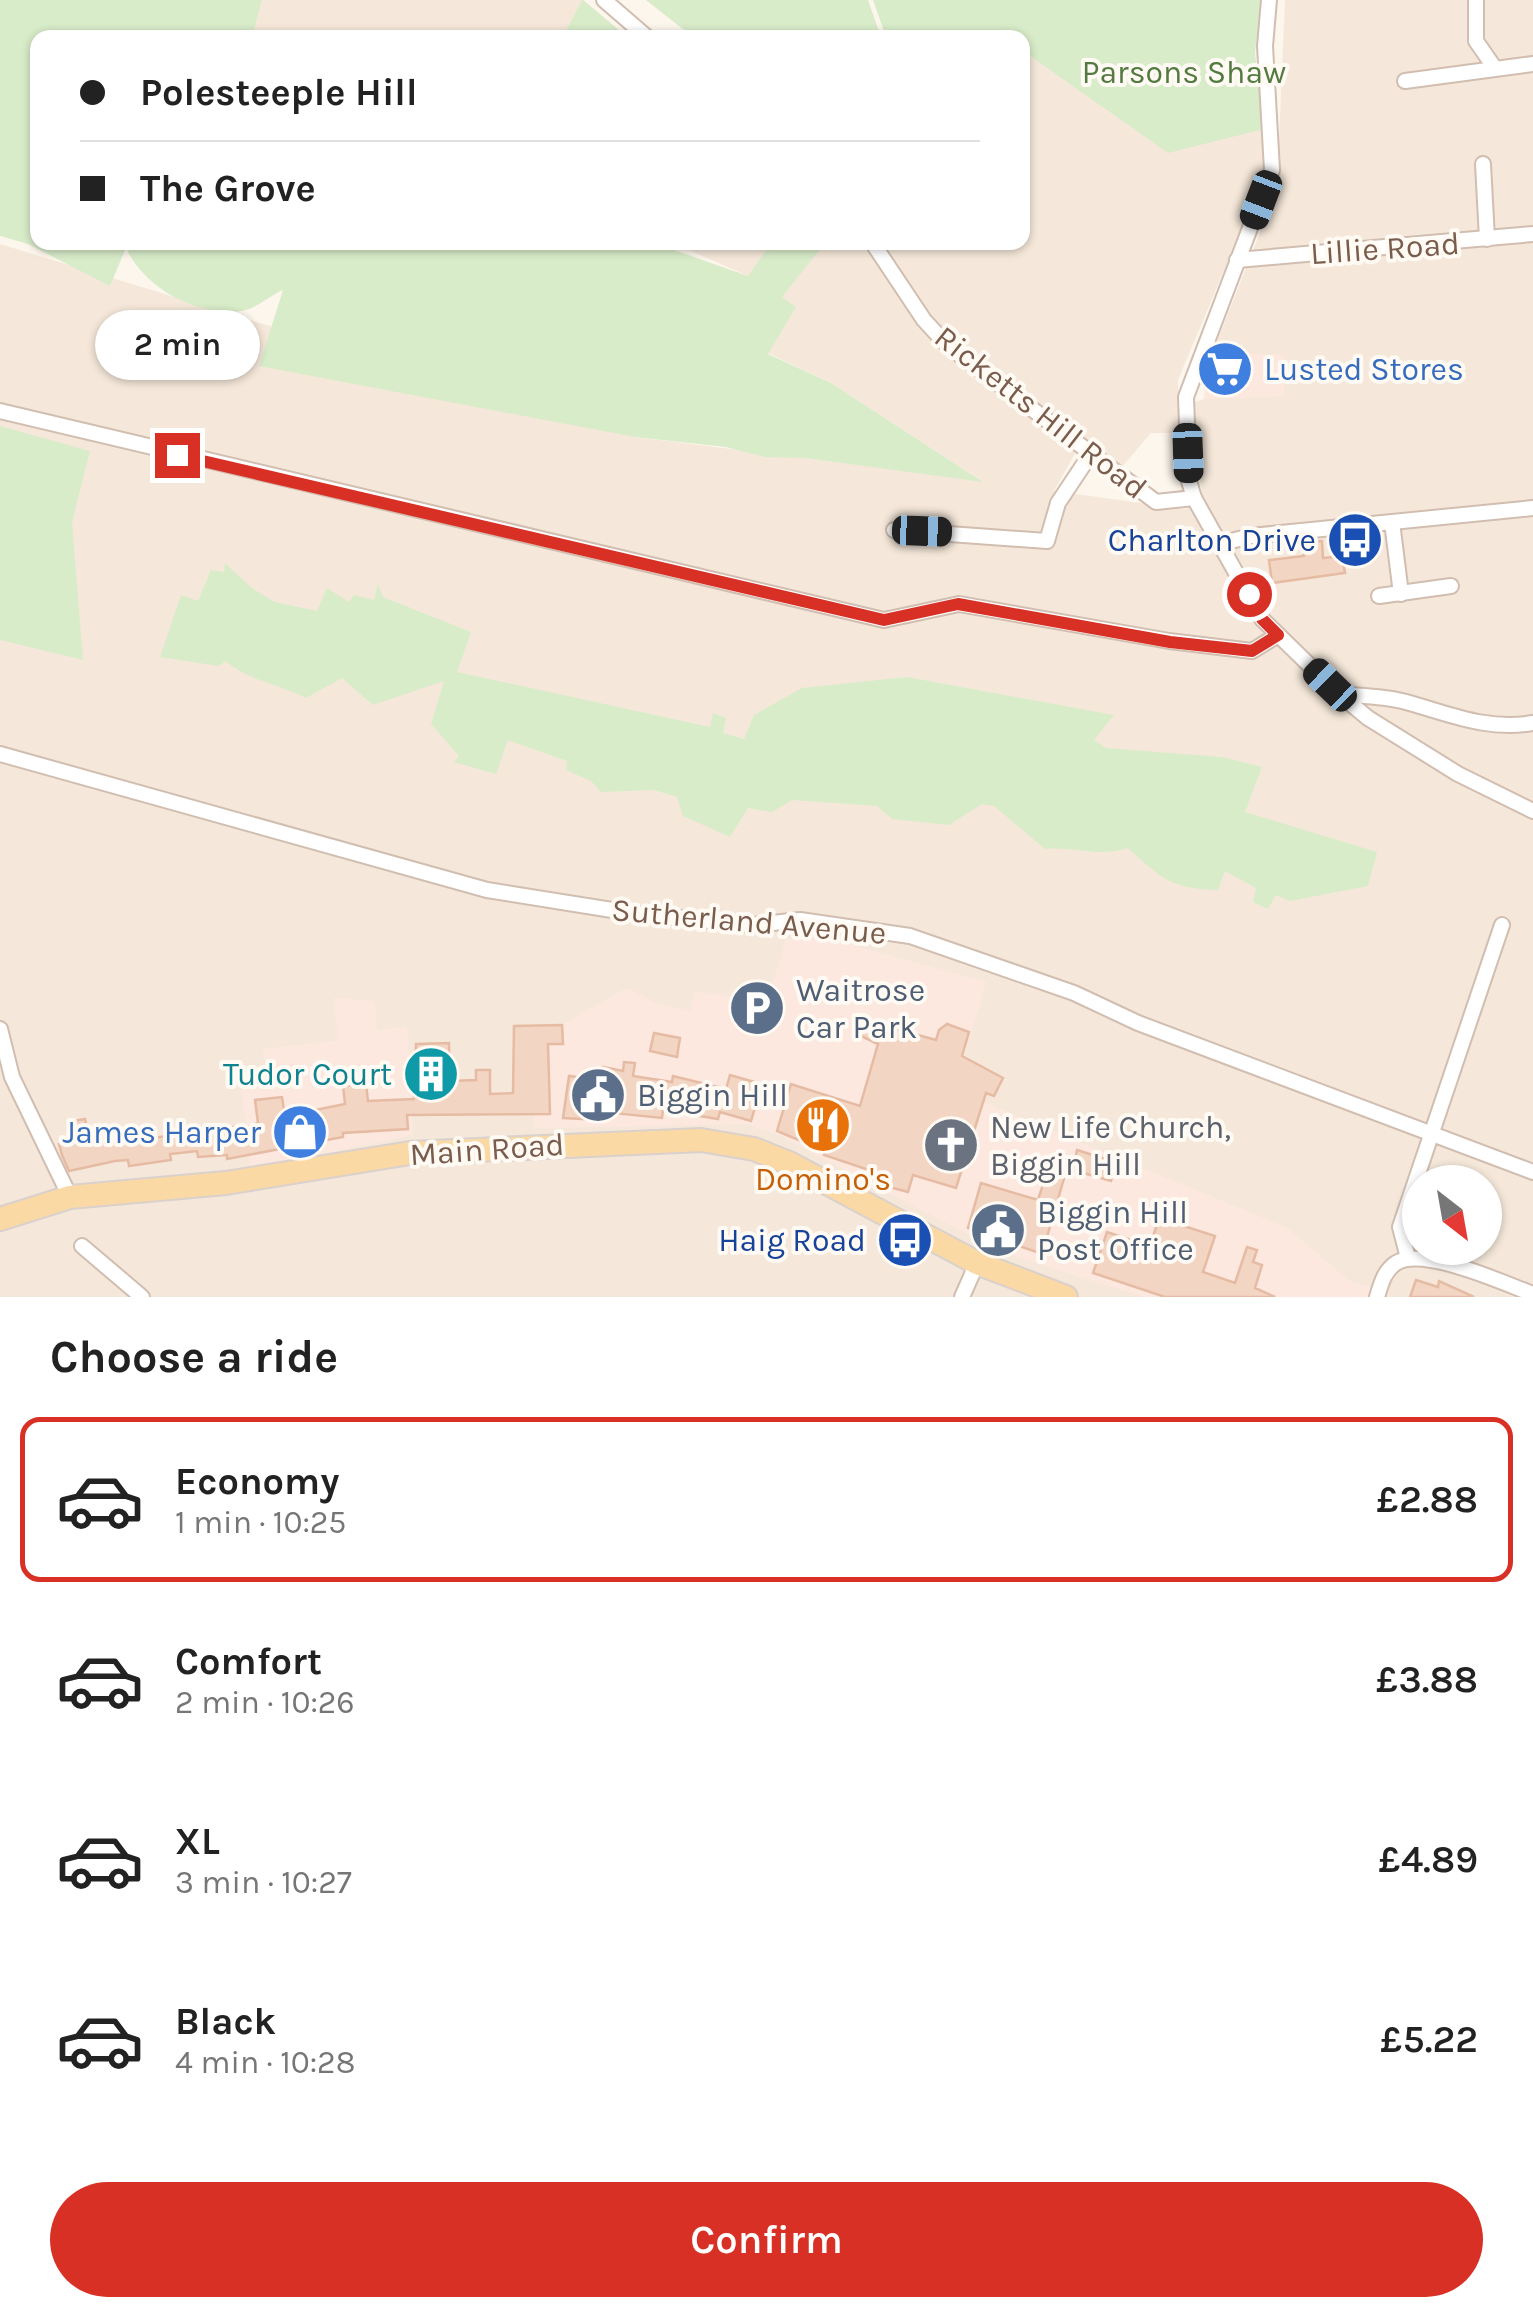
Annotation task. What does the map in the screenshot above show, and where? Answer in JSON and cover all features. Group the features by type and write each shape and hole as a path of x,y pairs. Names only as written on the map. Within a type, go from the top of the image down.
{"main road":[{"name":"Main Road","path":"0,1219 70,1197 226,1183 410,1153 701,1140 754,1149 790,1163 977,1263 1066,1297"}],"street":[{"path":"604,0 639,30"},
{"path":"1269,0 1265,46 1272,170 1186,398 1189,481 1194,498 1223,543 1262,619 1340,694 1368,718 1458,774 1533,811"},
{"path":"1476,0 1476,41 1494,67"},
{"path":"1405,81 1533,64"},
{"path":"1483,164 1487,240"},
{"name":"Lillie Road","path":"1237,260 1533,234"},
{"name":"Ricketts Hill Road","path":"877,250 924,320 948,346 1156,502 1194,498"},
{"path":"0,411 884,620 958,604 1170,642 1252,651 1278,635"},
{"path":"894,530 1047,540 1058,503 1090,454"},
{"path":"1223,543 1251,536 1533,508"},
{"path":"1392,522 1400,594"},
{"path":"1379,596 1451,586"},
{"path":"1340,694 1400,700 1456,719 1507,727 1533,723"},
{"name":"Sutherland Avenue","path":"0,754 488,890 637,914 754,925 800,920 910,936 1074,993 1138,1023 1533,1172"},
{"path":"1419,1165 1502,926"},
{"path":"0,1029 12,1077 70,1197"},
{"path":"82,1246 142,1297"},
{"path":"1377,1297 1385,1274 1402,1262"},
{"path":"962,1297 977,1263"},
{"path":"1448,1265 1533,1294"}],"shaded area":[{"path":"0,0 583,0 619,30 92,30"},
{"path":"1285,0 1533,0 1533,1297 0,1297 0,244 635,437 980,480 831,383 768,353 795,307 748,276 689,250 1030,250 1030,52 1131,71 1269,131 1267,168 1178,380 1179,433 1151,433 1121,468 1085,444 1074,455 1054,491 1185,509 1203,501 1192,403 1204,399 1216,344 1268,212 1278,165"},
{"path":"1206,352 1284,355 1284,396 1204,399"},
{"path":"829,939 986,982 954,1090 1287,1228 1349,1281 1373,1288 1370,1297 1144,1297 1002,1252 777,1134 746,1124 533,1128 540,1082 550,1082 549,1046 564,1045 564,1024 627,988 657,1004 690,1011 695,991 767,1002 786,940"},
{"path":"334,998 375,1001 377,1030 407,1027 413,1135 250,1168 241,1080 267,1077 263,1049 338,1041"}],"green space":[{"path":"0,0 262,0 254,30 30,30 30,245 0,236"},
{"path":"583,0 619,30 567,30"},
{"path":"646,0 868,0 879,30 684,30"},
{"name":"Parsons Shaw","path":"873,0 1261,0 1255,53 1264,129 1168,153 1030,56 1030,30 884,30"},
{"path":"40,250 125,250 110,286"},
{"path":"674,250 748,276 766,250 819,250 782,297 796,307 768,354 831,383 983,482 805,458 765,457 726,447 635,437 259,366 283,290 241,311 191,305 161,289 128,252"},
{"path":"0,426 90,451 72,522 83,660 0,640"},
{"path":"225,563 253,589 275,602 317,611 327,588 349,602 354,595 374,600 378,584 383,597 471,632 457,672 710,727 713,713 726,718 723,733 744,739 754,715 802,688 907,677 1114,715 1094,740 1106,748 1222,757 1262,767 1245,812 1377,852 1368,886 1290,901 1276,895 1268,909 1253,902 1256,888 1225,871 1218,890 1202,889 1168,880 1128,848 1106,852 1045,849 994,806 982,804 949,825 892,819 877,806 792,800 772,812 748,808 730,837 683,816 677,797 654,790 601,792 591,781 566,770 567,761 508,740 496,774 454,762 459,756 431,724 444,681 373,705 342,678 306,698 243,673 226,661 218,666 160,657 181,595 198,601 211,570 224,572"}],"building":[{"path":"1221,353 1243,355 1240,387 1218,385"},
{"path":"1322,541 1323,558 1342,556 1345,573 1272,583 1269,560 1304,556 1302,542"},
{"path":"864,1020 936,1040 939,1030 947,1024 969,1032 962,1056 1003,1078 994,1096 986,1093 956,1188 913,1175 908,1192 878,1184 881,1174 824,1155 825,1151 777,1131 791,1084 860,1106 878,1044 859,1035"},
{"path":"562,1025 563,1044 548,1044 550,1114 407,1115 408,1129 343,1133 343,1137 227,1159 227,1155 198,1157 197,1151 170,1154 171,1160 129,1166 128,1160 115,1161 69,1171 59,1144 79,1140 74,1121 85,1119 89,1136 121,1130 122,1136 140,1133 141,1140 185,1133 184,1127 247,1127 258,1123 255,1100 282,1097 285,1116 345,1104 343,1086 366,1084 368,1101 414,1099 416,1044 449,1043 450,1081 476,1080 476,1070 490,1070 490,1094 513,1093 514,1026"},
{"path":"654,1033 680,1038 677,1057 650,1051"},
{"path":"624,1062 635,1063 633,1076 672,1082 673,1076 726,1089 730,1075 762,1084 751,1121 720,1112 718,1119 663,1110 662,1118 604,1112 603,1120 563,1118 569,1076 592,1079 593,1072 602,1074 603,1067 623,1071"},
{"path":"1077,1150 1115,1162 1111,1181 1073,1170"},
{"path":"1052,1156 1069,1161 1042,1254 968,1228 981,1183 1038,1200"},
{"path":"1159,1218 1215,1236 1203,1272 1235,1283 1247,1247 1257,1250 1253,1262 1262,1265 1255,1288 1275,1297 1165,1297 1093,1273 1107,1232 1150,1246"},
{"path":"1416,1280 1438,1287 1439,1281 1474,1297 1410,1297"}],"place":[{"name":"Lusted Stores","path":"1225,369"},
{"name":"Charlton Drive","path":"1355,540"},
{"name":"Waitrose Car Park","path":"757,1008"},
{"name":"Tudor Court","path":"431,1074"},
{"name":"Biggin Hill","path":"598,1095"},
{"name":"Domino's","path":"823,1125"},
{"name":"James Harper","path":"300,1132"},
{"name":"New Life Church, Biggin Hill","path":"951,1145"},
{"name":"Biggin Hill Post Office","path":"998,1230"},
{"name":"Haig Road","path":"905,1240"}],"route":[{"path":"177,455 884,620 958,604 1170,642 1260,650 1278,635 1262,619 1249,594"}]}
